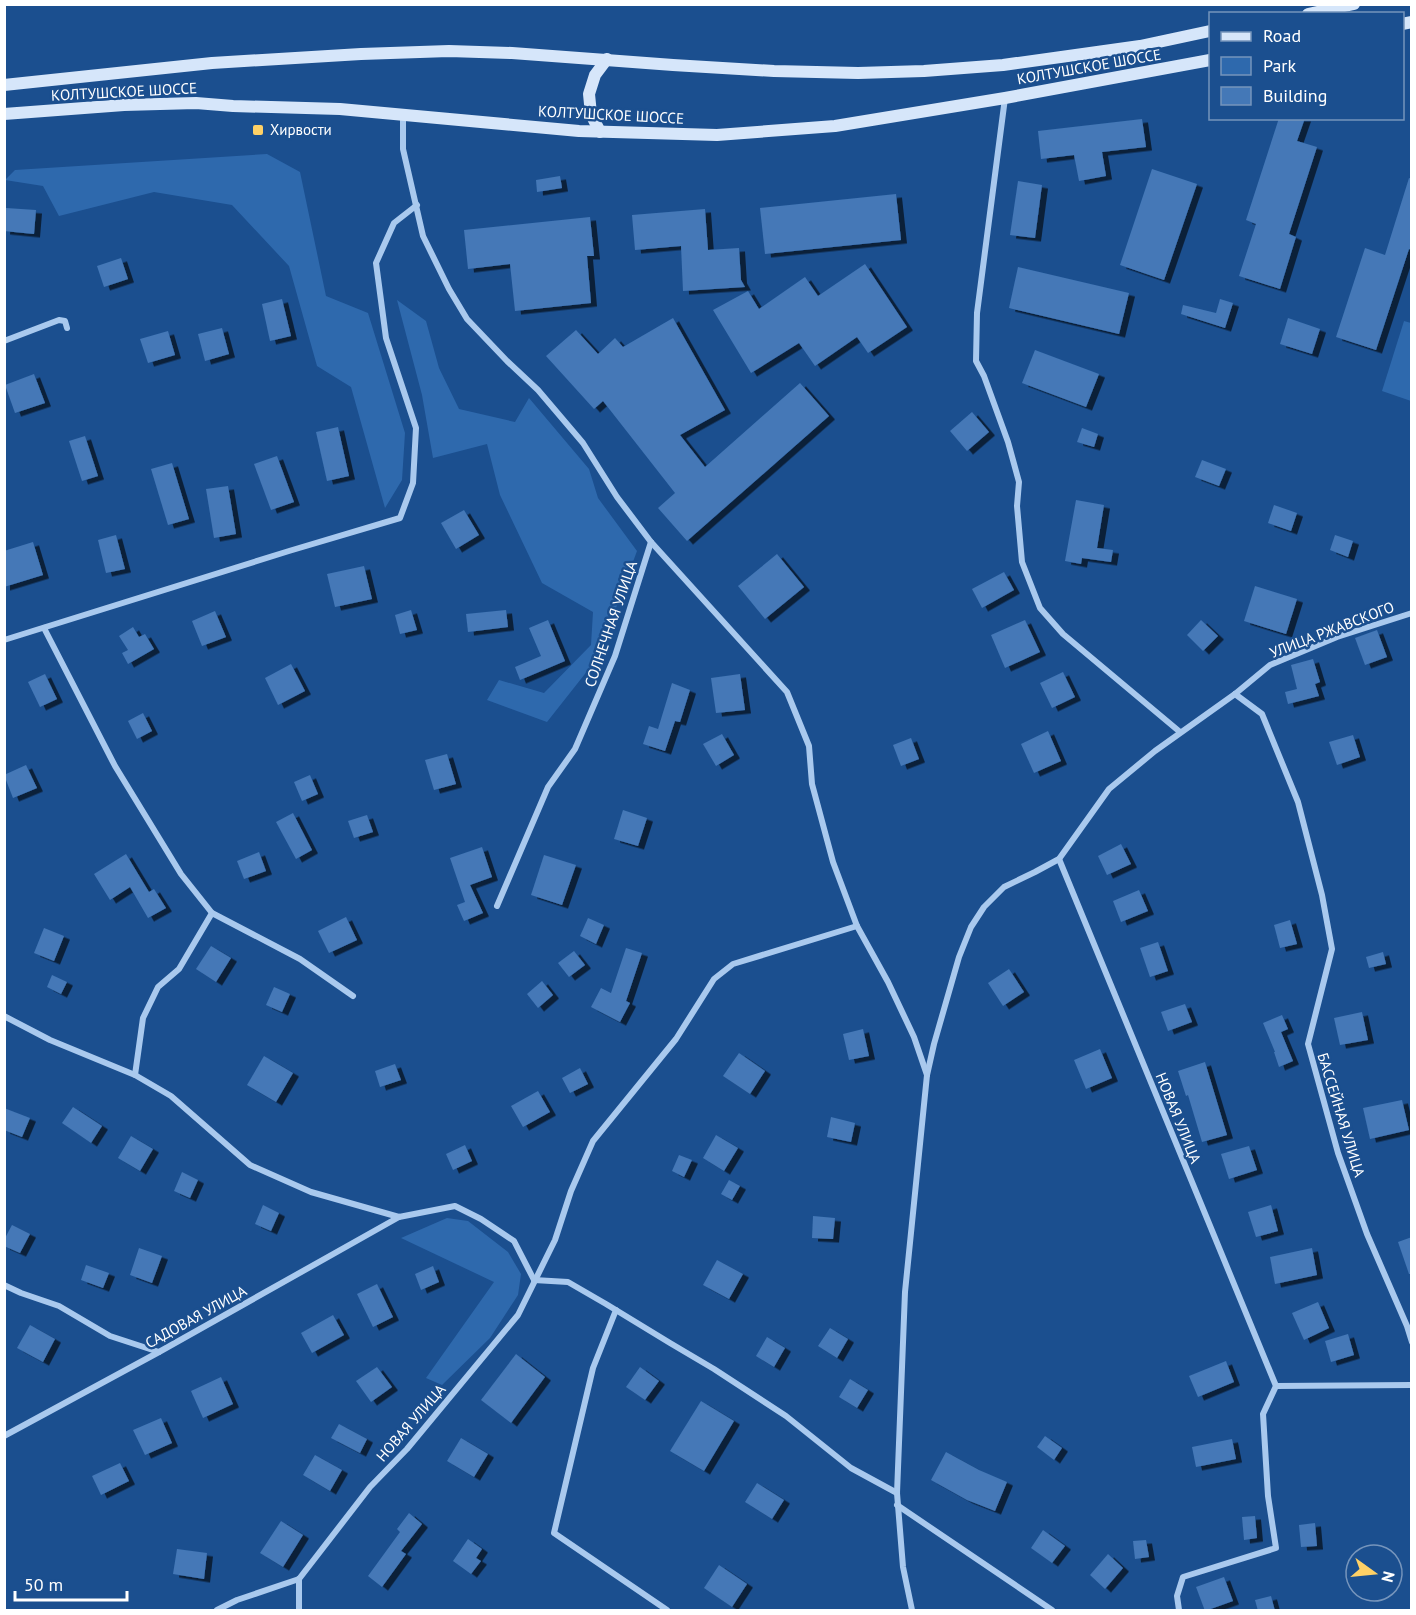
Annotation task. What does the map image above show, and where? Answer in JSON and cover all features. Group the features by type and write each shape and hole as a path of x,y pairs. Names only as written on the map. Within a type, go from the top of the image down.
{"main road":[{"path":"1317,12 1354,4"},
{"name":"КОЛТУШСКОЕ ШОССЕ","path":"4,85 212,63 450,51 512,53 774,71 858,73 924,71 1003,65 1129,48 1209,31"},
{"path":"600,132 591,114 589,94 595,75 607,60"},
{"name":"КОЛТУШСКОЕ ШОССЕ","path":"4,114 124,105 196,103 340,109 600,132 717,135 835,126 1005,98 1209,60"}],"street":[{"path":"1005,98 977,314 976,361 984,376 1008,442 1019,482 1017,506 1022,562 1040,608 1063,634 1180,732"},
{"path":"403,114 403,149 423,236 449,289 467,319 538,390 583,443 617,497 651,542 787,692 809,746 812,784 833,862 857,926 888,982 914,1037 927,1075"},
{"path":"4,640 400,518 413,483 416,428 387,338 376,262 394,223 417,205"},
{"path":"4,341 59,320 64,321 67,328"},
{"name":"СОЛНЕЧНАЯ УЛИЦА","path":"497,906 548,787 575,748 615,656 651,542"},
{"name":"УЛИЦА РЖАВСКОГО","path":"1059,859 1109,789 1180,732 1235,694 1270,665 1337,637 1412,613"},
{"path":"44,628 115,766 181,874 212,913 300,958 353,996"},
{"name":"БАССЕЙНАЯ УЛИЦА","path":"1235,694 1262,714 1298,802 1322,895 1332,949 1308,1044 1338,1153 1367,1234 1412,1342"},
{"path":"912,1611 903,1567 897,1493 905,1292 927,1075 958,957 971,927 984,907 1004,887 1059,859"},
{"name":"НОВАЯ УЛИЦА","path":"1059,859 1276,1386"},
{"path":"135,1075 143,1018 158,987 179,969 212,913"},
{"name":"НОВАЯ УЛИЦА","path":"299,1579 370,1487 407,1449 518,1315 555,1240 571,1191 593,1141 676,1039 714,979 734,964 857,926"},
{"path":"4,1016 50,1040 135,1075 171,1096 250,1165 311,1192 399,1217 455,1206 482,1219 514,1240 534,1280 568,1282 616,1310 750,1392 786,1416 851,1468 897,1493"},
{"name":"САДОВАЯ УЛИЦА","path":"4,1436 399,1217"},
{"path":"4,1285 59,1306 110,1336 159,1352"},
{"path":"616,1310 593,1368 554,1533 667,1611"},
{"path":"1179,1611 1177,1596 1182,1577 1276,1548 1268,1496 1263,1414 1276,1386 1412,1385"},
{"path":"897,1505 1052,1611"},
{"path":"217,1611 237,1600 299,1579 299,1611"}],"green space":[{"path":"267,154 300,172 326,296 368,313 405,433 402,480 385,508 351,387 317,366 289,266 232,205 154,192 59,216 43,186 5,180 15,170"},
{"path":"397,300 426,321 439,368 459,409 515,422 529,398 589,469 598,498 637,551 603,651 547,722 487,700 499,680 544,693 591,645 593,612 542,583 500,495 487,444 433,458 422,395"},
{"path":"1404,321 1411,323 1411,401 1382,391"},
{"path":"447,1218 468,1221 508,1252 521,1274 518,1295 490,1338 442,1385 426,1378 494,1282 401,1238"}],"building":[{"path":"1142,119 1146,147 1102,152 1106,176 1079,181 1074,155 1041,159 1038,131"},
{"path":"1278,120 1304,120 1297,141 1317,147 1289,234 1296,237 1280,289 1239,276 1256,224 1246,220"},
{"path":"1152,169 1197,184 1164,280 1120,265"},
{"path":"560,176 562,188 537,192 536,180"},
{"path":"1409,178 1412,179 1412,250 1409,249 1376,350 1336,337 1365,248 1385,255"},
{"path":"1018,181 1042,185 1035,238 1010,235"},
{"path":"896,194 901,240 765,254 760,208"},
{"path":"6,208 36,210 34,234 4,231"},
{"path":"705,209 708,250 739,248 741,280 745,287 683,291 681,246 635,250 632,215"},
{"path":"590,217 594,256 587,256 591,303 515,311 510,264 468,269 464,230"},
{"path":"121,258 128,279 104,287 97,266"},
{"path":"865,264 907,327 868,353 857,337 815,366 799,343 751,373 713,310 748,291 759,309 805,277 818,296"},
{"path":"1018,267 1129,293 1119,334 1009,308"},
{"path":"282,299 291,336 270,341 262,304"},
{"path":"1220,299 1233,303 1225,328 1181,314 1183,305 1216,313"},
{"path":"673,318 725,410 680,435 705,467 800,383 829,416 687,541 658,508 675,493 603,401 594,409 546,356 576,330 598,354 615,338 623,347"},
{"path":"1288,318 1320,329 1312,354 1280,344"},
{"path":"222,328 229,354 205,361 198,334"},
{"path":"168,331 175,355 148,363 140,339"},
{"path":"1035,350 1099,374 1086,407 1022,383"},
{"path":"34,374 45,403 15,413 5,385"},
{"path":"972,412 989,432 967,451 950,431"},
{"path":"338,427 349,476 327,481 316,432"},
{"path":"1082,428 1098,434 1094,447 1077,442"},
{"path":"85,436 98,476 82,481 69,441"},
{"path":"277,456 294,502 271,510 254,464"},
{"path":"1202,460 1226,469 1219,486 1195,477"},
{"path":"172,463 189,519 168,525 151,469"},
{"path":"228,486 236,534 214,538 206,489"},
{"path":"1076,500 1104,505 1097,548 1113,550 1111,562 1082,558 1081,564 1065,561"},
{"path":"1274,505 1297,513 1291,531 1268,523"},
{"path":"464,510 479,535 456,549 441,523"},
{"path":"116,535 125,569 106,573 98,540"},
{"path":"1335,535 1353,541 1348,557 1330,550"},
{"path":"33,542 43,575 4,587 4,551"},
{"path":"777,554 804,587 765,619 738,586"},
{"path":"364,566 372,599 335,607 327,574"},
{"path":"1004,572 1014,590 982,608 972,589"},
{"path":"1255,586 1297,599 1286,634 1244,621"},
{"path":"411,610 417,630 400,634 395,615"},
{"path":"506,610 508,627 468,632 466,614"},
{"path":"215,611 226,637 202,646 192,621"},
{"path":"548,620 565,661 520,680 515,667 541,656 529,628"},
{"path":"1025,620 1040,652 1005,668 991,635"},
{"path":"1201,620 1218,636 1203,651 1187,635"},
{"path":"133,627 139,637 145,634 154,649 128,664 122,653 128,650 119,636"},
{"path":"1377,630 1387,657 1365,665 1355,638"},
{"path":"1313,659 1320,682 1315,684 1319,696 1288,704 1285,692 1297,689 1291,665"},
{"path":"291,664 305,691 278,705 265,678"},
{"path":"1063,672 1075,697 1052,708 1040,683"},
{"path":"45,674 57,699 40,707 28,682"},
{"path":"740,674 745,710 716,713 711,678"},
{"path":"672,683 690,690 680,722 675,721 665,751 643,744 649,726 658,729"},
{"path":"143,713 152,731 137,739 128,721"},
{"path":"1048,731 1061,761 1034,773 1021,744"},
{"path":"722,734 734,755 716,766 703,744"},
{"path":"1353,735 1360,757 1337,765 1329,742"},
{"path":"911,738 919,759 901,766 893,745"},
{"path":"447,754 456,784 434,790 425,760"},
{"path":"26,765 37,788 13,798 4,775"},
{"path":"310,775 318,794 302,801 294,782"},
{"path":"623,810 647,818 638,846 614,839"},
{"path":"293,813 312,850 296,859 276,822"},
{"path":"367,815 373,832 354,838 348,821"},
{"path":"1121,844 1131,864 1107,875 1098,856"},
{"path":"482,847 492,877 470,885 483,913 464,921 457,905 465,902 450,858"},
{"path":"259,852 266,871 244,879 237,861"},
{"path":"126,854 149,892 154,889 166,908 148,918 130,887 110,900 94,874"},
{"path":"544,855 576,865 562,905 531,895"},
{"path":"1139,890 1148,911 1121,922 1113,901"},
{"path":"346,917 357,940 329,953 318,931"},
{"path":"588,918 604,925 596,944 580,936"},
{"path":"1290,920 1297,944 1280,948 1274,925"},
{"path":"44,928 64,936 54,961 34,953"},
{"path":"1158,942 1168,971 1150,977 1140,948"},
{"path":"211,946 231,958 216,982 196,969"},
{"path":"626,948 642,953 626,1001 630,1003 620,1022 591,1007 601,988 611,993"},
{"path":"574,951 585,965 569,977 558,963"},
{"path":"1383,952 1386,964 1369,968 1366,957"},
{"path":"1009,969 1024,992 1003,1006 988,983"},
{"path":"52,975 67,982 61,994 47,987"},
{"path":"542,981 553,995 538,1008 527,994"},
{"path":"274,987 290,994 282,1012 266,1005"},
{"path":"1185,1004 1192,1022 1168,1031 1161,1012"},
{"path":"1362,1012 1368,1040 1340,1045 1334,1018"},
{"path":"1282,1015 1288,1029 1281,1032 1293,1061 1279,1067 1263,1023"},
{"path":"863,1029 869,1056 849,1060 843,1034"},
{"path":"1100,1049 1112,1078 1086,1089 1074,1060"},
{"path":"739,1053 765,1071 750,1094 723,1076"},
{"path":"264,1056 293,1073 276,1102 247,1085"},
{"path":"1205,1062 1227,1135 1202,1142 1178,1071"},
{"path":"395,1064 401,1080 380,1087 375,1071"},
{"path":"580,1068 588,1084 570,1093 562,1078"},
{"path":"538,1091 550,1112 523,1127 511,1106"},
{"path":"1402,1100 1409,1130 1370,1139 1363,1108"},
{"path":"73,1107 102,1126 91,1143 62,1123"},
{"path":"4,1108 30,1118 22,1137 4,1130"},
{"path":"831,1117 855,1123 851,1142 827,1137"},
{"path":"716,1135 738,1148 724,1171 703,1158"},
{"path":"131,1136 153,1149 140,1171 118,1158"},
{"path":"465,1145 472,1161 453,1170 446,1154"},
{"path":"1249,1146 1257,1170 1229,1179 1221,1154"},
{"path":"679,1155 692,1160 684,1177 672,1171"},
{"path":"182,1172 198,1180 190,1198 174,1191"},
{"path":"729,1180 740,1186 732,1200 721,1194"},
{"path":"263,1205 279,1213 271,1231 255,1224"},
{"path":"1271,1205 1278,1231 1256,1237 1248,1212"},
{"path":"813,1216 835,1218 833,1239 812,1238"},
{"path":"12,1225 30,1234 20,1253 4,1246 4,1240"},
{"path":"1412,1237 1412,1274 1409,1274 1398,1242"},
{"path":"139,1248 162,1256 152,1283 130,1275"},
{"path":"1312,1248 1317,1275 1275,1284 1270,1257"},
{"path":"717,1260 743,1274 729,1299 703,1285"},
{"path":"86,1265 109,1273 103,1288 81,1280"},
{"path":"433,1266 439,1282 421,1290 415,1274"},
{"path":"377,1284 393,1317 373,1327 357,1294"},
{"path":"1318,1302 1329,1328 1304,1340 1292,1313"},
{"path":"333,1315 344,1335 312,1353 301,1333"},
{"path":"30,1325 55,1339 43,1362 17,1348"},
{"path":"830,1328 848,1339 837,1358 818,1346"},
{"path":"1348,1334 1354,1355 1331,1362 1325,1341"},
{"path":"767,1337 785,1348 774,1367 756,1356"},
{"path":"516,1354 545,1377 511,1423 481,1400"},
{"path":"1226,1361 1234,1382 1198,1397 1189,1376"},
{"path":"377,1367 392,1387 371,1402 356,1381"},
{"path":"640,1367 659,1381 645,1400 626,1387"},
{"path":"221,1377 233,1404 203,1418 191,1391"},
{"path":"850,1379 868,1390 857,1408 839,1397"},
{"path":"701,1401 734,1421 704,1471 670,1451"},
{"path":"161,1418 172,1443 145,1455 133,1430"},
{"path":"339,1424 367,1439 360,1453 331,1438"},
{"path":"1045,1436 1062,1448 1054,1460 1037,1447"},
{"path":"461,1438 488,1454 474,1477 447,1461"},
{"path":"1232,1439 1236,1459 1196,1467 1192,1447"},
{"path":"946,1452 1007,1482 995,1511 967,1500 931,1480"},
{"path":"315,1455 342,1470 330,1491 303,1475"},
{"path":"120,1463 129,1481 101,1495 92,1476"},
{"path":"757,1483 784,1500 772,1519 745,1502"},
{"path":"409,1513 422,1524 401,1551 406,1554 382,1587 368,1576 400,1532 397,1529"},
{"path":"1255,1516 1257,1538 1244,1540 1242,1517"},
{"path":"281,1521 303,1535 283,1567 260,1553"},
{"path":"1315,1523 1317,1546 1301,1547 1299,1525"},
{"path":"1043,1530 1065,1546 1052,1563 1031,1548"},
{"path":"468,1539 482,1549 476,1558 481,1561 471,1574 453,1561"},
{"path":"1146,1540 1149,1557 1135,1559 1133,1541"},
{"path":"177,1549 207,1553 204,1579 173,1574"},
{"path":"1108,1554 1123,1568 1105,1589 1090,1575"},
{"path":"719,1565 747,1584 732,1607 704,1588"},
{"path":"1224,1577 1233,1601 1205,1611 1196,1587"},
{"path":"1271,1596 1275,1611 1258,1611 1255,1600"}],"place":[{"name":"Хирвости","path":"258,130"}]}
